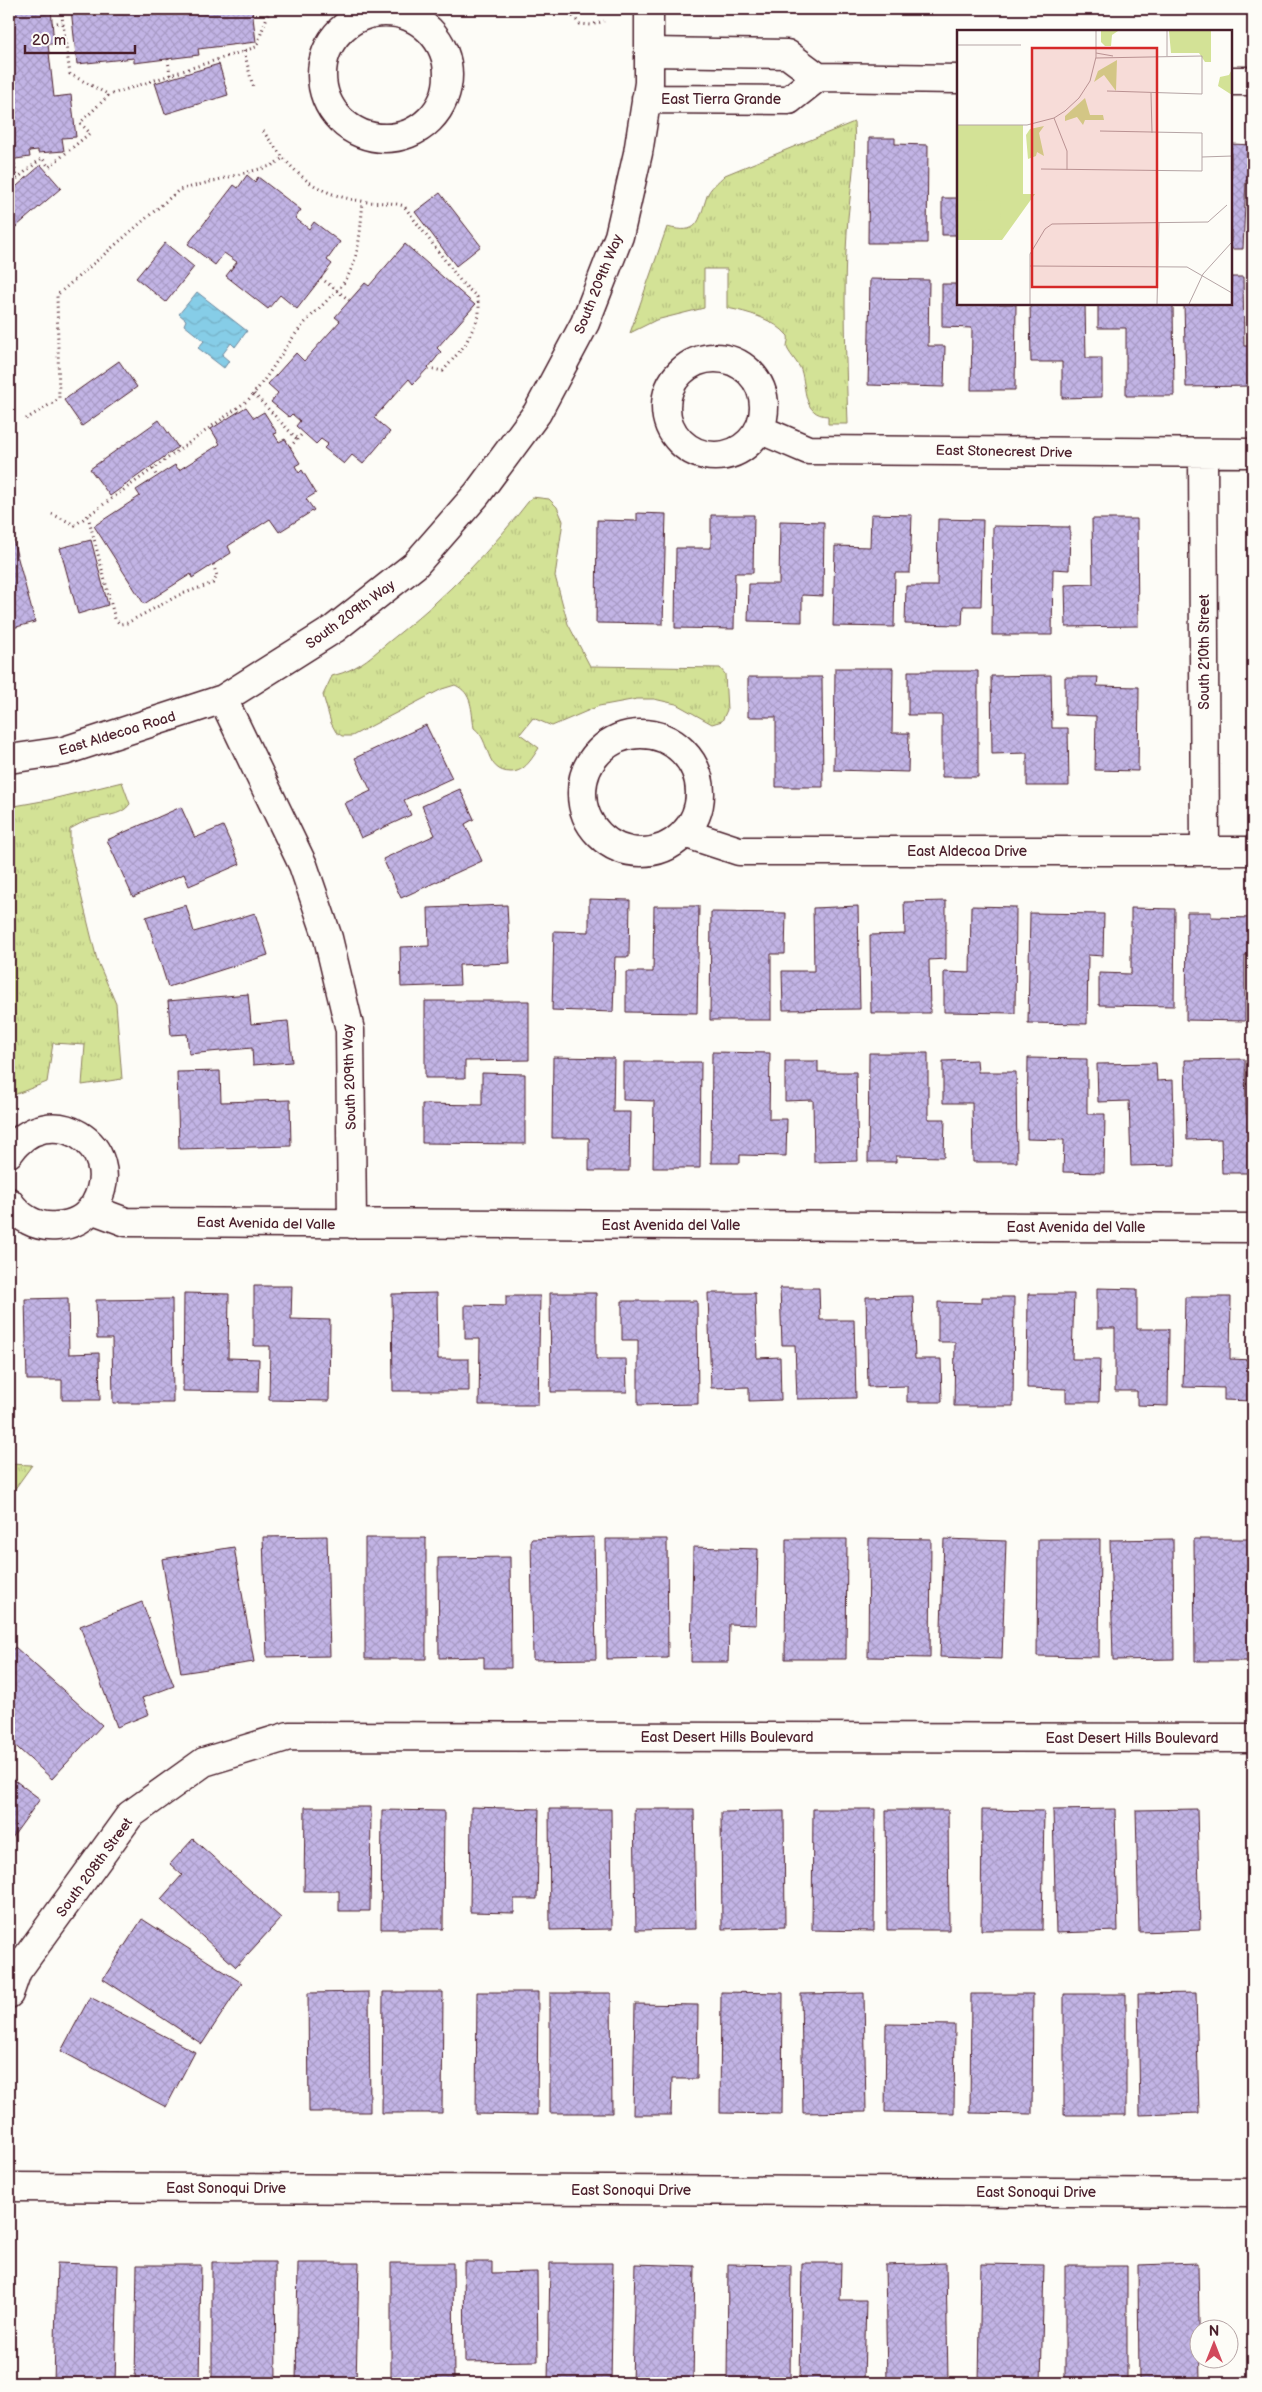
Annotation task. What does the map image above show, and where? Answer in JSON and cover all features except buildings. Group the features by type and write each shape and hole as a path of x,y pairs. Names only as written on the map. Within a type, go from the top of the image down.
{"street":[{"name":"South 209th Way","path":"352,1224 350,1030 328,938 303,865 223,699 334,629 415,565 477,494 538,413 585,323 619,236 638,153 649,83 649,9"},
{"path":"380,12 401,14 421,23 436,37 445,56 447,85 443,100 432,118 414,131 394,138 372,137 352,129 335,115 325,96 321,77 324,58 331,41 344,27 360,17 380,12"},
{"path":"649,52 787,54 818,78 957,79"},
{"name":"East Tierra Grande","path":"646,99 789,100 818,78"},
{"path":"1232,81 1253,81"},
{"name":"East Stonecrest Drive","path":"759,429 808,450 1253,453"},
{"name":"South 210th Street","path":"1202,453 1205,851"},
{"name":"East Aldecoa Road","path":"9,759 64,751 223,699"},
{"path":"640,734 660,737 677,746 691,761 698,778 700,798 695,818 684,834 669,846 650,852 630,852 612,845 597,834 586,817 581,799 583,779 590,761 603,747 620,737 640,734"},
{"name":"East Aldecoa Drive","path":"684,834 739,851 1253,851"},
{"path":"9,1153 16,1143 29,1133 46,1127 63,1128 79,1134 92,1146 100,1160 103,1178 100,1194 92,1209 80,1220 72,1223 49,1227 33,1223 20,1215 9,1202"},
{"name":"East Avenida del Valle","path":"92,1209 126,1222 1253,1228"},
{"name":"East Desert Hills Boulevard","path":"204,1762 289,1736 1253,1738"},
{"name":"South 208th Street","path":"9,1994 17,1971 130,1815 204,1762"},
{"name":"East Sonoqui Drive","path":"9,2187 1253,2193"}],"path":[{"path":"61,9 70,74 110,95"},
{"path":"9,185 42,158 49,167 90,133 80,123 110,95 256,47 270,9"},
{"path":"566,9 580,24 591,25 604,20"},
{"path":"52,24 62,22"},
{"path":"244,50 253,87"},
{"path":"168,59 170,75"},
{"path":"263,131 283,158 306,182 333,196 363,202 396,203 404,206 462,283 477,297 479,316 465,345 443,371 428,368"},
{"path":"26,419 59,400 57,295 179,190 271,166 283,158"},
{"path":"14,159 16,179"},
{"path":"52,514 75,525 153,469 261,387 295,335 342,284 353,262 360,237 363,202"},
{"path":"321,278 349,300"},
{"path":"254,394 297,439"},
{"path":"290,447 303,432"},
{"path":"153,469 157,477"},
{"path":"88,516 115,619 120,624 127,623 179,595 213,583 217,576 213,564"}],"green space":[{"path":"854,122 854,163 847,232 845,280 848,424 828,424 828,416 814,411 810,406 801,370 787,347 788,336 782,330 760,317 727,308 727,269 704,269 704,308 656,320 630,333 667,227 685,229 696,225 708,193 725,175"},
{"path":"532,497 549,499 557,507 563,521 555,576 568,624 590,666 720,668 725,674 727,710 722,721 712,724 676,704 654,699 637,699 599,706 552,726 533,718 520,734 539,748 524,767 511,772 502,771 492,761 483,740 474,728 468,697 461,688 455,685 442,689 352,736 342,736 336,732 331,723 323,695 332,676 359,665 433,605 485,553"},
{"path":"122,782 130,804 122,811 94,818 70,829 70,850 97,960 116,1004 122,1079 82,1085 85,1045 53,1043 47,1082 9,1097 9,807 48,800"},
{"path":"9,1464 32,1465 9,1497"}],"water":[{"path":"197,292 247,331 235,347 231,343 222,355 229,361 224,368 198,348 204,341 184,325 186,320 179,314"}]}
